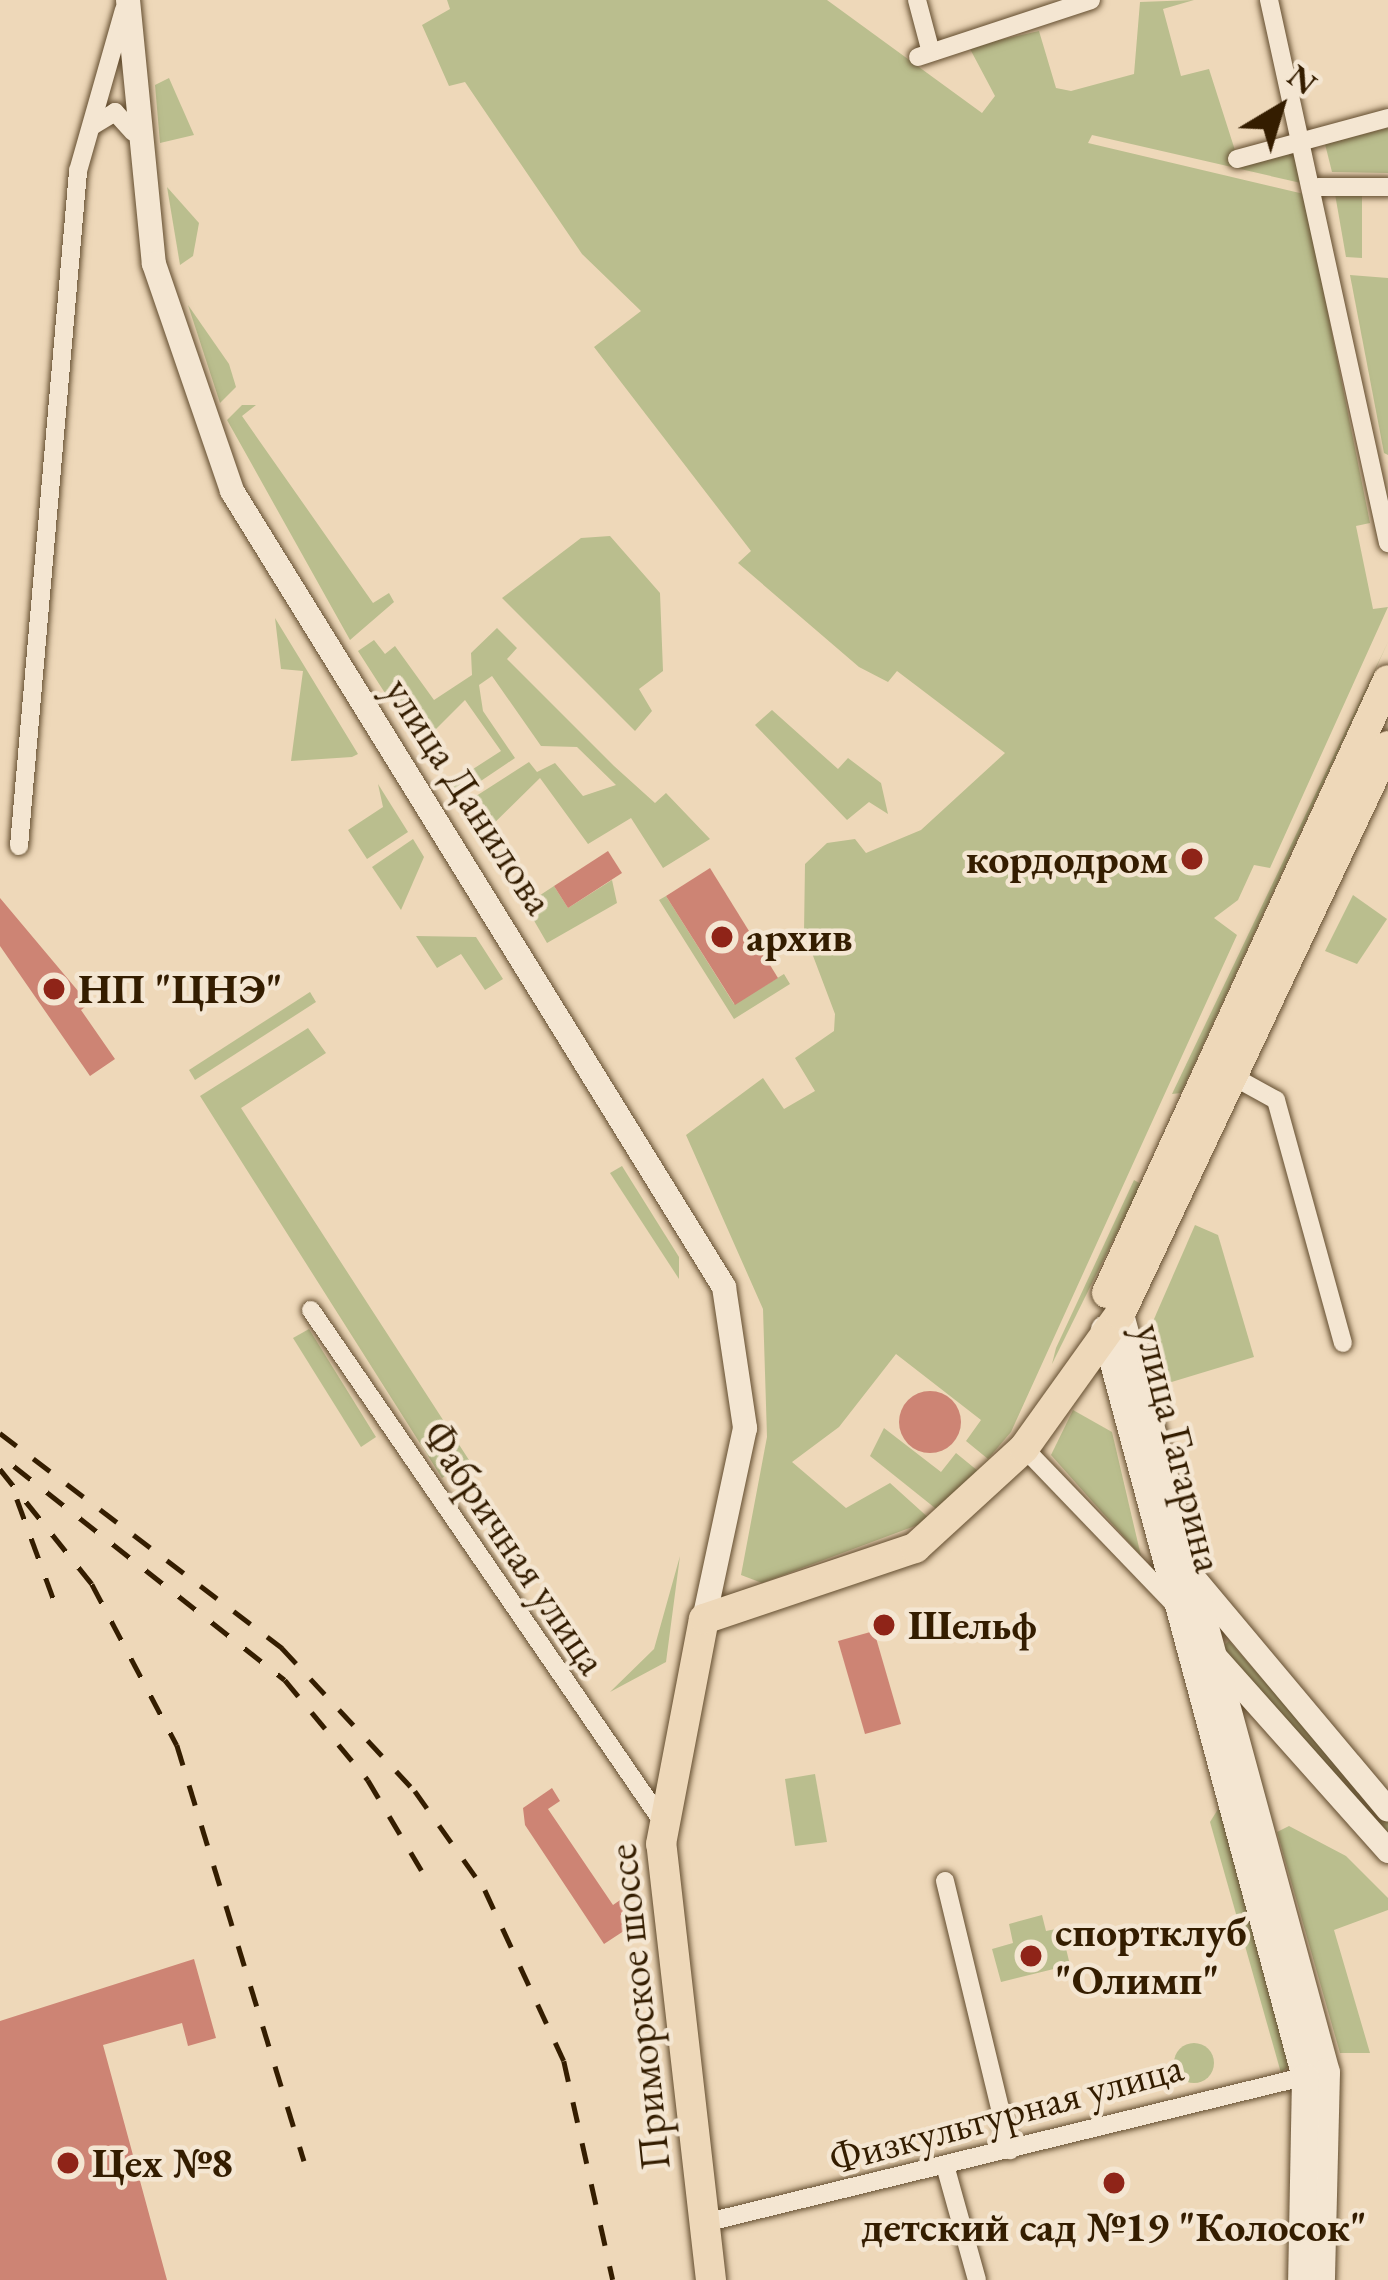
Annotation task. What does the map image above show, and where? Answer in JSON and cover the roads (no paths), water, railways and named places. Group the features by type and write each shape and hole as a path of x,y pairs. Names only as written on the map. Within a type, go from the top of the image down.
{"main road":[{"name":"улица Гагарина","path":"1321,2280 1316,2074 1237,1753 1173,1603 1112,1321 1388,680"},
{"name":"улица Гагарина","path":"1220,1070 1388,746"},
{"path":"704,1619 915,1548 1024,1448 1112,1321"},
{"name":"улица Гагарина","path":"1112,1321 1180,1553 1199,1658 1316,2074 1301,2280"},
{"name":"Приморское шоссе","path":"704,1619 662,1820 711,2280"}],"street":[{"path":"19,846 78,171 128,0"},
{"name":"улица Данилова","path":"128,0 134,132 165,313 232,491 713,1258 735,1321 745,1428 704,1619"},
{"path":"917,0 924,51 1091,0"},
{"path":"1269,0 1318,187 1388,543"},
{"path":"92,126 118,113 134,132"},
{"path":"1237,159 1388,118"},
{"path":"1318,187 1388,187"},
{"path":"1220,1070 1276,1100 1343,1342"},
{"name":"Фабричная улица","path":"311,1310 662,1820"},
{"path":"1024,1448 1173,1603"},
{"path":"1180,1553 1233,1634 1388,1810"},
{"path":"1233,1634 1199,1658 1280,1729 1388,1851"},
{"path":"1237,1753 1280,1729"},
{"path":"945,1881 1010,2150"},
{"name":"Физкультурная улица","path":"704,2223 946,2169 1316,2074"},
{"path":"946,2169 977,2280"}],"railway":[{"path":"0,1433 282,1648 415,1791 485,1890 564,2061 613,2280"},
{"path":"14,1466 285,1680 368,1780 428,1881"},
{"path":"0,1469 92,1584 177,1745 304,2161"},
{"path":"17,1499 54,1600"}],"place":[{"name":"кордодром","path":"1192,859"},
{"name":"архив","path":"722,937"},
{"name":"НП \"ЦНЭ\"","path":"54,989"},
{"name":"Шельф","path":"884,1625"},
{"name":"спортклуб \"Олимп\"","path":"1031,1956"},
{"name":"Цех №8","path":"68,2163"},
{"name":"детский сад №19 \"Колосок\"","path":"1114,2183"}]}
